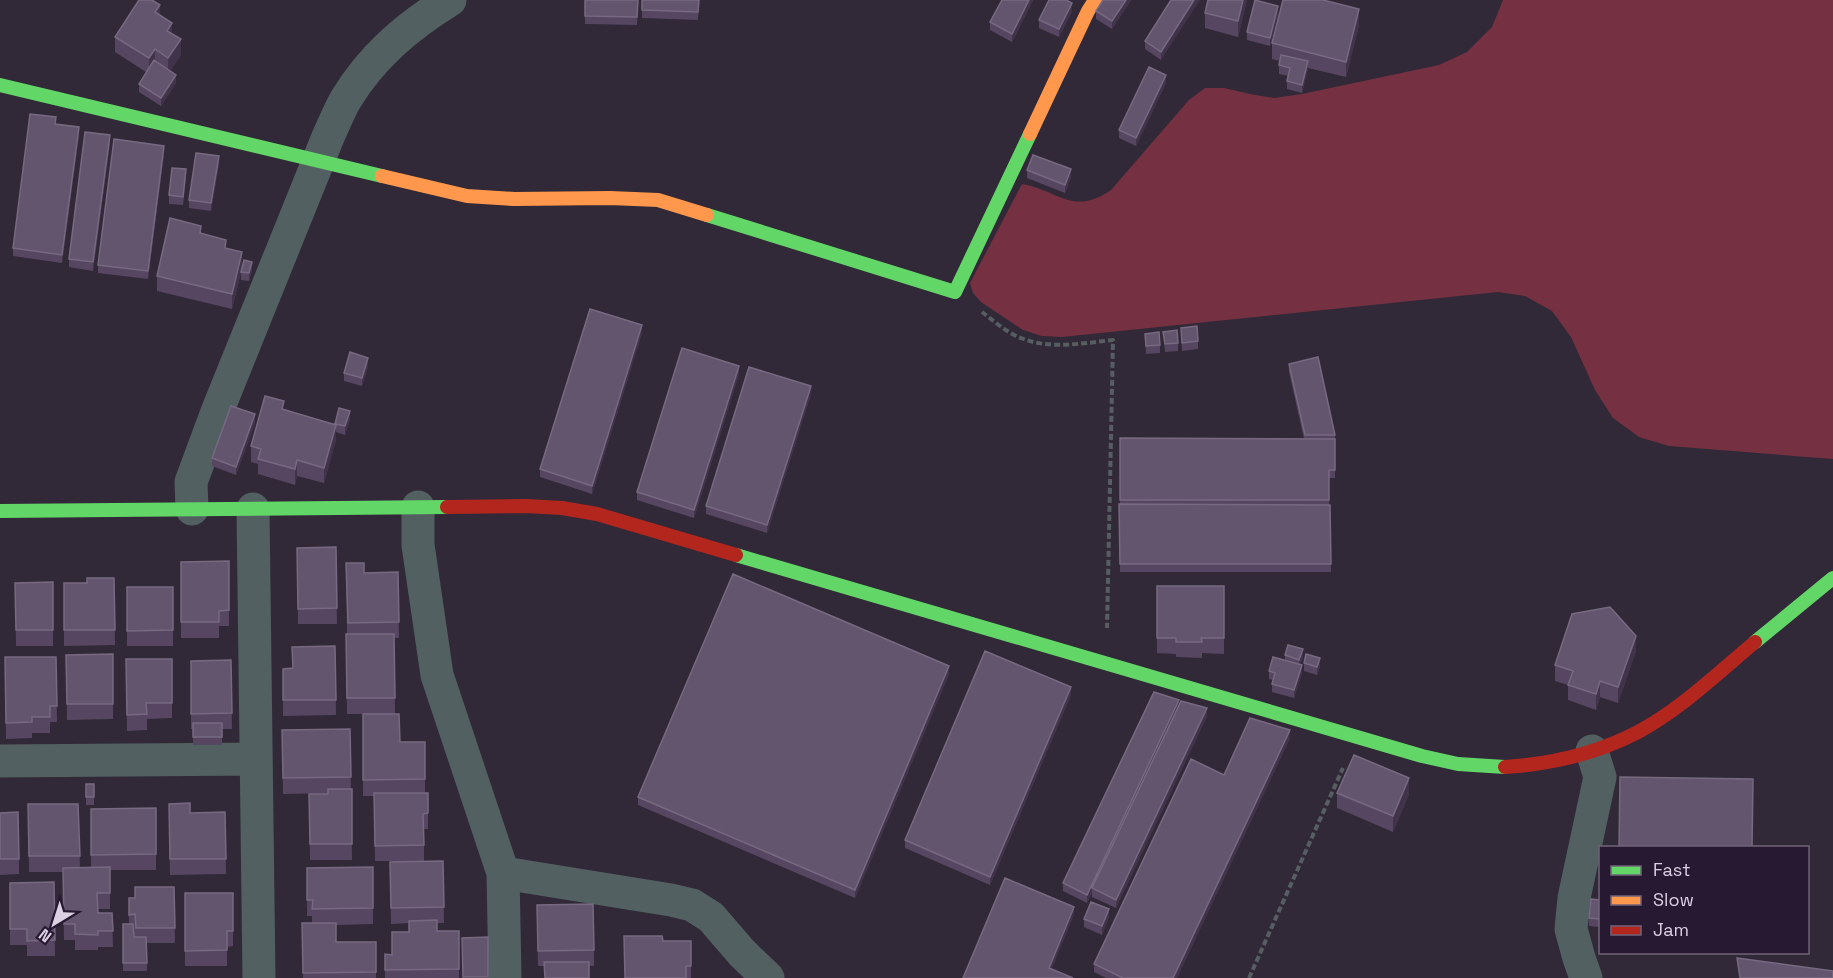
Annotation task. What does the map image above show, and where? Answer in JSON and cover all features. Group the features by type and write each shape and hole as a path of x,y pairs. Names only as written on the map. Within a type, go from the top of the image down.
{"street":[{"path":"192,509 191,482 217,412 345,100 368,66 397,37 450,0"},
{"path":"0,85 446,193 488,199 609,197 658,200 956,292 1095,0"},
{"path":"0,511 526,506 562,508 597,514 1431,758 1458,764 1495,767 1533,765 1569,759 1605,747 1639,731 1670,711 1833,578"},
{"path":"418,507 418,545 437,675 503,873 505,978"},
{"path":"253,509 260,978"},
{"path":"1586,978 1571,929 1574,898 1600,777 1592,751"},
{"path":"0,761 256,759"},
{"path":"503,873 692,905 711,917 750,962 768,978"}],"path":[{"path":"956,292 1020,338 1040,344 1062,345 1113,340 1106,643 1101,662"},
{"path":"1249,978 1349,755 1354,736"}],"shaded area":[{"path":"1503,0 1833,0 1833,459 1669,446 1639,437 1613,418 1595,390 1571,337 1552,311 1525,296 1498,292 1062,337 1042,336 1023,330 981,302 973,293 970,283 1022,184 1076,201 1098,197 1111,190 1189,100 1205,88 1224,88 1274,98 1439,65 1467,52 1492,27"}],"building":[{"path":"139,0 152,0 160,5 155,12 172,23 167,31 181,39 168,58 155,49 149,58 115,37"},
{"path":"585,0 638,0 637,17 585,16"},
{"path":"642,0 699,0 698,12 642,10"},
{"path":"1002,0 1029,0 1012,34 990,22"},
{"path":"1049,0 1066,0 1072,3 1059,29 1039,20"},
{"path":"1103,0 1126,0 1112,21 1096,11"},
{"path":"1171,0 1194,0 1161,52 1145,41"},
{"path":"1208,0 1243,0 1238,21 1205,13"},
{"path":"1255,0 1278,6 1270,38 1247,32"},
{"path":"1283,0 1323,0 1359,9 1346,62 1272,43"},
{"path":"1281,55 1308,61 1302,85 1287,81 1290,68 1279,65"},
{"path":"154,60 176,75 161,98 139,84"},
{"path":"1149,67 1166,75 1136,138 1119,130"},
{"path":"30,114 56,117 55,124 79,127 62,255 13,248"},
{"path":"85,132 110,135 93,262 69,259"},
{"path":"114,139 164,146 148,271 98,265"},
{"path":"196,153 219,156 211,203 189,200"},
{"path":"1033,155 1071,169 1065,185 1027,170"},
{"path":"172,168 186,169 183,197 169,195"},
{"path":"170,218 201,226 200,233 226,240 225,248 242,252 232,294 157,276"},
{"path":"244,260 252,262 249,273 241,272"},
{"path":"590,309 642,325 592,486 540,469"},
{"path":"1197,326 1198,341 1182,343 1181,328"},
{"path":"1177,330 1178,343 1165,344 1163,332"},
{"path":"1159,332 1160,345 1146,346 1145,334"},
{"path":"682,348 739,366 694,510 637,492"},
{"path":"350,352 368,358 362,378 344,373"},
{"path":"1318,357 1335,435 1305,435 1289,364"},
{"path":"749,367 811,386 767,525 706,506"},
{"path":"265,396 284,401 282,409 336,425 324,468 297,460 295,469 258,459 261,449 251,446"},
{"path":"231,406 255,414 236,467 212,458"},
{"path":"339,408 350,411 345,426 335,424"},
{"path":"1120,438 1335,439 1335,470 1329,470 1329,500 1120,500"},
{"path":"1119,504 1330,505 1331,564 1120,564"},
{"path":"336,547 337,608 298,609 297,548"},
{"path":"229,561 229,610 219,611 219,622 181,622 181,562"},
{"path":"346,563 364,563 364,573 398,572 399,622 348,623"},
{"path":"733,574 949,666 855,890 638,797"},
{"path":"87,578 114,578 115,630 64,630 64,583 87,583"},
{"path":"53,582 53,630 16,630 15,583"},
{"path":"1157,586 1224,586 1224,638 1201,638 1202,642 1176,642 1176,638 1157,638"},
{"path":"127,587 173,587 173,630 127,631"},
{"path":"1610,607 1636,636 1618,687 1600,681 1596,694 1568,685 1573,671 1555,665 1572,614"},
{"path":"346,634 394,634 395,698 347,698"},
{"path":"1288,645 1303,649 1299,660 1285,655"},
{"path":"335,646 336,700 283,700 283,669 293,668 292,647"},
{"path":"985,651 1071,687 990,877 905,840"},
{"path":"113,654 113,704 67,704 66,655"},
{"path":"1306,654 1320,658 1317,667 1304,663"},
{"path":"5,657 56,657 57,706 50,706 50,717 32,717 32,722 6,723"},
{"path":"1273,657 1302,665 1294,690 1272,684 1275,673 1269,671"},
{"path":"126,659 172,659 172,703 146,703 147,714 127,715"},
{"path":"231,660 232,713 191,714 191,661"},
{"path":"1154,692 1179,700 1087,895 1063,883"},
{"path":"1181,701 1207,708 1116,900 1092,888"},
{"path":"363,714 399,714 400,742 425,742 425,779 363,780"},
{"path":"1250,718 1290,730 1173,978 1123,978 1094,964 1191,759 1224,775"},
{"path":"193,723 222,723 222,737 193,737"},
{"path":"350,729 351,777 283,778 282,730"},
{"path":"1354,755 1409,778 1393,816 1337,793"},
{"path":"1620,777 1753,779 1752,846 1619,846"},
{"path":"86,784 94,784 94,797 86,797"},
{"path":"328,789 352,789 352,844 310,844 309,794 328,794"},
{"path":"374,793 428,793 428,813 423,814 424,845 375,846"},
{"path":"190,803 190,813 225,812 226,859 170,859 169,804"},
{"path":"28,804 78,804 80,856 29,856"},
{"path":"156,808 156,854 91,855 91,809"},
{"path":"18,812 19,859 0,859 0,813"},
{"path":"443,861 444,907 391,908 390,862"},
{"path":"110,867 110,893 97,893 98,913 112,913 113,931 98,931 98,935 75,934 75,924 64,924 63,868"},
{"path":"373,867 373,908 312,909 313,900 307,900 307,868"},
{"path":"1005,878 1074,907 1049,968 1073,978 963,978"},
{"path":"54,882 55,940 27,941 27,929 10,929 10,883"},
{"path":"135,887 174,887 175,928 136,928 135,914 129,915 129,898 135,898"},
{"path":"185,893 233,893 233,931 227,931 227,950 185,951"},
{"path":"1591,899 1599,900 1599,919 1589,918"},
{"path":"1091,902 1109,909 1102,926 1084,919"},
{"path":"593,904 594,950 538,951 537,905"},
{"path":"437,920 437,931 459,931 459,969 385,970 385,954 392,955 392,932 409,932 409,921"},
{"path":"302,923 336,923 336,942 376,942 376,972 303,973"},
{"path":"123,924 133,924 134,937 146,937 147,963 123,963"},
{"path":"624,936 662,936 663,941 691,941 691,966 686,966 686,978 625,978"},
{"path":"488,937 488,977 463,977 462,938"},
{"path":"1737,958 1833,971 1833,978 1740,978"},
{"path":"544,962 589,962 589,978 545,978"}],"traffic: fast":[{"path":"0,85 382,176"},
{"path":"707,215 955,292 1030,134"},
{"path":"0,511 447,507"},
{"path":"736,555 1422,756 1458,764 1505,767"},
{"path":"1755,642 1833,578"}],"traffic: slow":[{"path":"1030,134 1095,0"},
{"path":"382,176 467,196 514,199 658,200 707,215"}],"traffic: jam":[{"path":"447,507 562,508 597,514 736,555"},
{"path":"1505,767 1573,757 1622,740 1654,723 1684,702 1755,642"}]}
